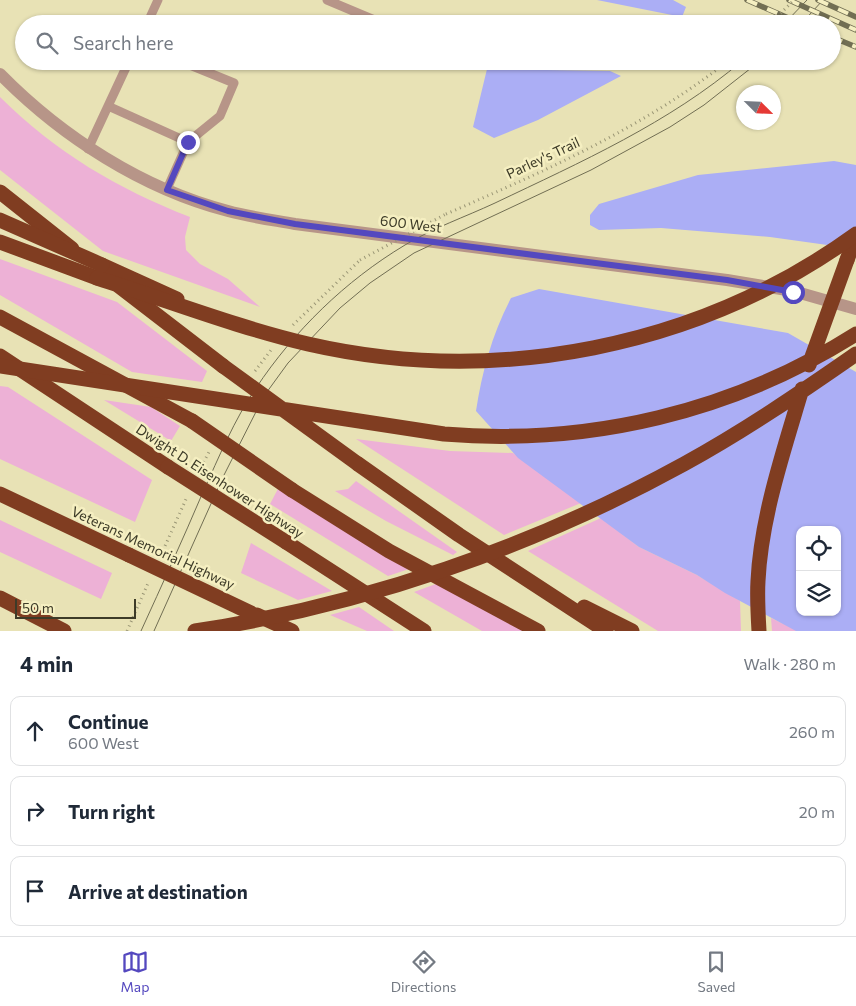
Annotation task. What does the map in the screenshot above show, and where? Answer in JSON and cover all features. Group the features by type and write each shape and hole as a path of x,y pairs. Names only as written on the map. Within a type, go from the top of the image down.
{"highway":[{"path":"0,192 223,366 358,464 606,631"},
{"path":"0,220 214,316"},
{"path":"0,242 98,278 308,344 391,358 480,361 549,355 622,342 711,314 785,279 856,234"},
{"path":"759,631 758,580 778,472 810,364 856,234"},
{"path":"0,317 192,421 292,490 389,551 538,631"},
{"path":"0,366 444,434 513,437 575,433 694,409 786,374 856,334"},
{"path":"195,631 243,623 360,596 426,576 536,534 606,503 684,464 783,404 856,354"},
{"name":"Dwight D. Eisenhower Highway","path":"0,356 168,467 424,631"},
{"name":"Veterans Memorial Highway","path":"0,494 292,631"},
{"path":"519,574 632,631"},
{"path":"0,598 48,624"},
{"path":"0,604 64,631"}],"street":[{"name":"600 West","path":"0,74 88,149 167,190 228,211 295,224 727,280 793,292 856,309"}],"lane":[{"path":"151,15 158,0"},
{"path":"327,0 363,15"},
{"path":"88,149 125,70"},
{"path":"167,190 188,142 220,116 234,83 202,70"},
{"path":"108,106 188,142"}],"path":[{"path":"779,15 794,0"},
{"name":"Parley's Trail","path":"360,260 446,214 575,156 639,123 692,89 716,70"}],"shaded area":[{"path":"0,97 21,117 65,152 138,194 190,217 185,237 186,250 200,264 228,279 260,307 103,251 0,170"},
{"path":"0,259 117,302 207,371 202,382 132,372 0,295"},
{"path":"0,386 8,387 152,480 135,522 0,459"},
{"path":"104,400 151,407 180,426 171,441"},
{"path":"356,439 450,451 513,453 581,503 504,535"},
{"path":"356,481 457,552 453,555 386,521 335,491 348,489"},
{"path":"280,485 418,566 388,576 270,504"},
{"path":"601,518 639,547 697,575 740,601 741,631 658,631 528,551"},
{"path":"0,520 112,573 101,599 0,552"},
{"path":"251,543 332,591 298,600 241,573"},
{"path":"444,581 531,631 482,631 414,592"},
{"path":"359,607 394,631 367,631 330,615"},
{"path":"771,618 798,631 772,631"}],"water":[{"path":"597,0 673,0 686,7 683,15 672,15"},
{"path":"487,70 610,71 621,76 538,120 494,138 473,127"},
{"path":"834,161 856,165 856,249 770,237 661,228 599,230 590,225 590,215 599,204 698,175"},
{"path":"539,289 788,333 856,372 856,631 796,631 725,593 697,575 639,547 518,458 476,411 489,353 511,298"}],"tram line":[{"path":"793,15 807,0"},
{"path":"809,15 823,0"},
{"path":"141,631 221,452 241,413 271,367 304,327 322,309 362,275 405,245 623,140 685,104 731,70"},
{"path":"154,631 223,477 264,396 288,363 340,308 370,283 414,253 591,170 670,127 704,105 749,70"}],"railway":[{"path":"747,0 781,15"},
{"path":"789,0 822,15"},
{"path":"818,0 856,17"},
{"path":"841,23 856,30"},
{"path":"841,41 856,47"}],"route":[{"path":"188,142 167,190 228,211 295,224 727,280 793,292"}]}
